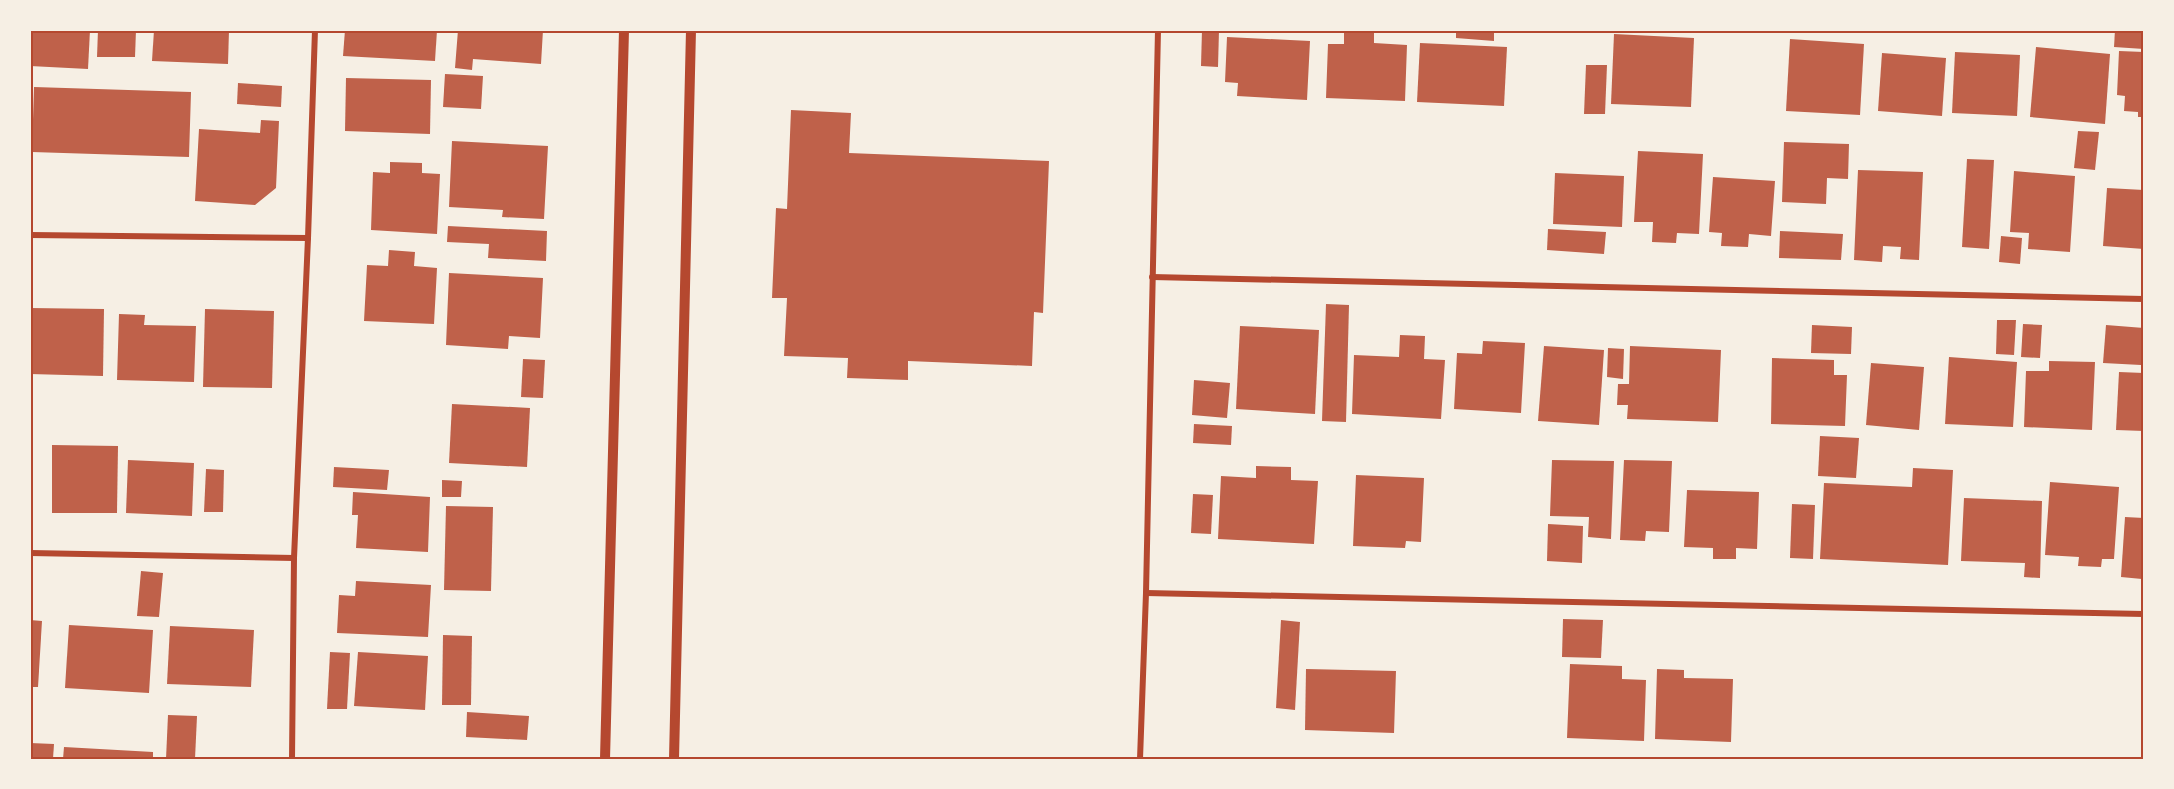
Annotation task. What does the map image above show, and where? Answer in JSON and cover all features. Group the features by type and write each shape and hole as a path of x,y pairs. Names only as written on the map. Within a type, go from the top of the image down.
{"street":[{"path":"292,759 294,558 315,30"},
{"path":"605,759 624,30"},
{"path":"674,759 691,30"},
{"path":"1140,759 1146,593 1158,30"},
{"path":"30,235 308,238"},
{"path":"1152,277 2144,299"},
{"path":"30,553 294,558"},
{"path":"1146,593 2144,614"}],"building":[{"path":"30,30 90,30 88,69 30,66"},
{"path":"98,30 136,30 135,57 97,57"},
{"path":"154,30 229,30 228,64 152,61"},
{"path":"345,30 437,30 435,61 343,56"},
{"path":"458,30 543,30 541,64 473,59 472,70 455,68"},
{"path":"1202,30 1219,30 1218,67 1201,66"},
{"path":"1456,30 1494,30 1494,41 1456,38"},
{"path":"2115,30 2144,30 2144,49 2114,47"},
{"path":"1344,32 1374,32 1374,43 1407,45 1405,101 1326,98 1328,44 1344,44"},
{"path":"1614,34 1694,38 1691,107 1611,104"},
{"path":"1227,37 1310,41 1307,100 1237,96 1238,83 1225,82"},
{"path":"1790,39 1864,44 1860,115 1786,111"},
{"path":"1420,43 1507,47 1504,106 1417,102"},
{"path":"2036,47 2110,54 2105,124 2030,117"},
{"path":"2119,51 2144,52 2144,117 2138,117 2138,112 2124,111 2125,96 2117,95"},
{"path":"1955,52 2020,55 2017,116 1952,113"},
{"path":"1882,53 1946,58 1942,116 1878,111"},
{"path":"1586,65 1607,65 1605,114 1584,114"},
{"path":"445,74 483,76 481,109 443,107"},
{"path":"346,78 431,80 430,134 345,131"},
{"path":"238,83 282,86 281,107 237,104"},
{"path":"34,87 191,92 189,157 32,152"},
{"path":"791,110 851,113 849,153 1049,161 1043,313 1034,312 1032,366 908,361 908,380 847,378 848,358 784,356 787,298 772,298 776,208 787,209"},
{"path":"261,120 279,121 276,188 255,205 195,201 199,129 260,133"},
{"path":"2078,131 2099,132 2095,170 2074,168"},
{"path":"452,141 548,146 544,219 502,217 503,210 449,207"},
{"path":"1784,142 1849,144 1848,179 1827,178 1826,204 1782,202"},
{"path":"1638,151 1703,154 1699,234 1677,233 1676,243 1652,242 1653,222 1634,222"},
{"path":"1967,159 1994,160 1989,249 1962,247"},
{"path":"390,162 422,163 422,173 440,174 437,234 371,230 373,172 390,173"},
{"path":"1858,170 1923,172 1919,260 1900,259 1901,247 1883,246 1882,262 1854,260"},
{"path":"2014,171 2075,176 2070,252 2028,249 2029,233 2010,232"},
{"path":"1555,173 1624,176 1622,227 1553,224"},
{"path":"1713,177 1775,181 1771,236 1749,234 1748,247 1721,246 1722,233 1709,232"},
{"path":"2107,188 2144,190 2144,249 2103,246"},
{"path":"448,226 547,231 546,261 488,258 489,244 447,242"},
{"path":"1548,229 1606,232 1604,254 1547,250"},
{"path":"1780,231 1843,234 1841,260 1779,258"},
{"path":"2001,236 2022,238 2020,264 1999,262"},
{"path":"389,250 415,252 414,266 437,268 434,324 364,321 367,265 388,266"},
{"path":"449,273 543,278 540,338 509,336 508,349 446,345"},
{"path":"1326,304 1349,305 1346,422 1322,421"},
{"path":"30,308 104,309 103,376 30,374"},
{"path":"205,309 274,311 272,388 203,387"},
{"path":"119,314 145,315 144,325 196,326 194,382 117,380"},
{"path":"1997,320 2016,320 2014,355 1996,354"},
{"path":"2023,324 2042,325 2040,358 2021,357"},
{"path":"1812,325 1852,327 1851,354 1811,353"},
{"path":"2106,325 2144,328 2141,365 2103,363"},
{"path":"1240,326 1319,330 1315,414 1236,409"},
{"path":"1400,335 1425,336 1424,359 1445,360 1441,419 1352,414 1354,355 1399,357"},
{"path":"1483,341 1525,343 1521,413 1454,409 1457,353 1482,354"},
{"path":"1544,346 1604,350 1599,425 1538,421"},
{"path":"1630,346 1721,350 1718,422 1627,419 1628,405 1617,405 1618,384 1629,384"},
{"path":"1608,348 1624,349 1623,379 1607,377"},
{"path":"1949,357 2017,362 2013,427 1945,424"},
{"path":"1772,358 1834,360 1834,375 1847,375 1845,426 1771,424"},
{"path":"523,359 545,360 543,398 521,397"},
{"path":"2049,361 2095,362 2092,430 2024,427 2026,371 2049,371"},
{"path":"1871,363 1924,367 1919,430 1866,425"},
{"path":"2119,372 2144,373 2144,431 2116,430"},
{"path":"1194,380 1230,383 1227,418 1192,415"},
{"path":"452,404 530,408 527,467 449,463"},
{"path":"1194,424 1232,426 1231,445 1193,443"},
{"path":"1820,436 1859,438 1856,478 1818,476"},
{"path":"52,445 118,446 117,513 52,513"},
{"path":"128,460 194,463 192,516 126,513"},
{"path":"1552,460 1614,461 1611,539 1588,537 1589,517 1550,516"},
{"path":"1624,460 1672,461 1669,532 1646,531 1645,541 1620,540"},
{"path":"1256,466 1291,467 1291,480 1318,481 1314,544 1218,539 1221,476 1256,478"},
{"path":"334,467 389,470 387,490 333,487"},
{"path":"1913,468 1953,470 1948,565 1820,559 1824,483 1912,487"},
{"path":"206,469 224,470 223,512 204,512"},
{"path":"1356,475 1424,478 1421,542 1406,541 1405,548 1353,546"},
{"path":"442,480 462,481 461,497 442,497"},
{"path":"2050,482 2119,487 2114,559 2102,559 2101,567 2078,566 2079,557 2045,555"},
{"path":"1687,490 1759,492 1757,549 1736,548 1736,559 1713,559 1713,548 1684,547"},
{"path":"353,492 430,497 428,552 356,548 358,515 352,515"},
{"path":"1193,494 1213,495 1211,534 1191,533"},
{"path":"1964,498 2042,501 2040,578 2024,577 2025,563 1961,561"},
{"path":"1792,504 1815,505 1813,559 1790,558"},
{"path":"446,506 493,507 491,591 444,590"},
{"path":"2125,517 2144,518 2142,579 2121,577"},
{"path":"1548,524 1583,526 1582,563 1547,561"},
{"path":"141,571 163,573 159,617 137,616"},
{"path":"356,581 431,585 428,637 337,633 339,595 355,596"},
{"path":"1563,619 1603,620 1601,658 1562,657"},
{"path":"30,620 42,621 38,687 30,687"},
{"path":"1281,620 1300,622 1295,710 1276,708"},
{"path":"69,625 153,630 149,693 65,688"},
{"path":"170,626 254,630 251,687 167,684"},
{"path":"443,635 472,636 471,705 442,705"},
{"path":"330,652 350,653 347,709 327,709"},
{"path":"358,652 428,656 425,710 354,706"},
{"path":"1570,664 1622,666 1622,679 1646,680 1644,741 1567,738"},
{"path":"1306,669 1396,671 1394,733 1305,730"},
{"path":"1657,669 1684,670 1684,678 1733,679 1731,742 1655,739"},
{"path":"467,712 529,716 527,740 466,737"},
{"path":"168,715 197,716 195,759 166,759"},
{"path":"30,743 54,744 53,759 30,759"},
{"path":"64,747 153,752 153,759 63,759"}]}
